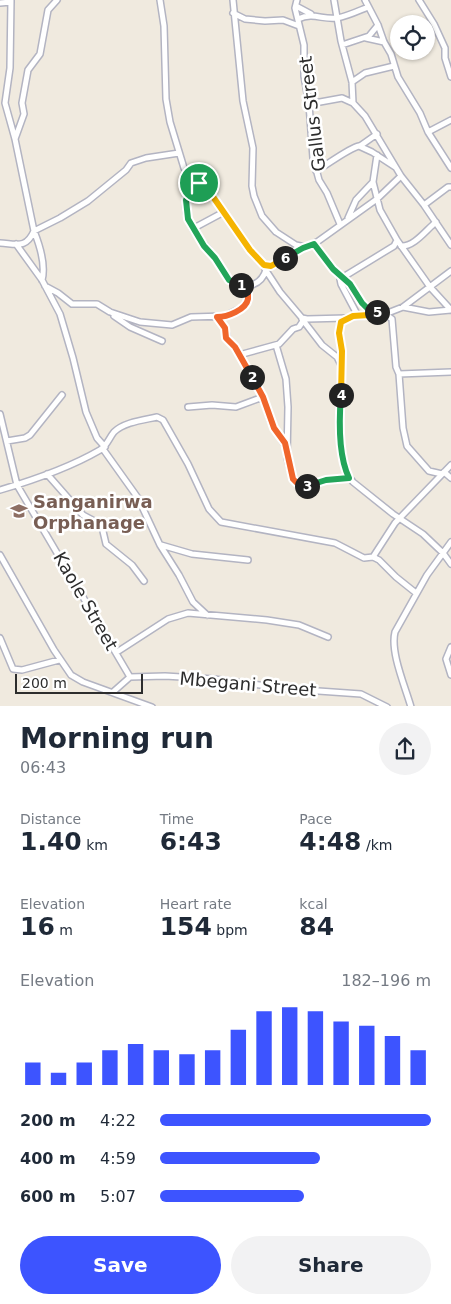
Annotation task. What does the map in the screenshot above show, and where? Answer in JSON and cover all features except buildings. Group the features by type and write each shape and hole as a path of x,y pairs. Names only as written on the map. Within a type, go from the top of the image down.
{"street":[{"path":"15,139 24,114 22,104 28,70 40,54 48,10 51,2 57,0"},
{"path":"160,0 164,26 166,99 170,122 187,172 209,191 222,213 265,268 280,292 322,345 336,357 341,366"},
{"path":"233,0 243,100 253,148 254,196 262,216 276,232 296,245 305,247"},
{"path":"334,0 342,45 352,82 353,103"},
{"path":"365,0 391,54 398,77 420,113 428,132 449,161 451,168"},
{"path":"419,0 434,24 445,48 451,77"},
{"path":"0,3 11,1 10,68 4,104 15,139 34,232 42,257 44,283"},
{"path":"296,3 311,14 328,18 337,18 368,7"},
{"name":"Gallus Street","path":"296,3 304,45 304,76 316,171 340,224"},
{"path":"234,13 245,19 265,22 283,20 299,26"},
{"path":"298,19 311,14"},
{"path":"366,38 378,25"},
{"path":"342,45 366,38 384,42"},
{"path":"352,82 365,73 394,66"},
{"path":"309,104 342,98 353,103 365,116 401,176 424,205 451,245"},
{"path":"428,132 451,120"},
{"path":"316,171 377,134"},
{"path":"360,146 398,169"},
{"path":"0,243 26,243 34,232 88,201 131,163 146,158 179,153"},
{"path":"376,155 373,182 380,210 397,240 430,287 451,310"},
{"path":"199,183 186,200 188,219 229,280 242,286 251,286 261,279 265,268 314,244 377,199 401,176"},
{"path":"348,219 356,200 373,182"},
{"path":"424,205 448,187 451,187"},
{"path":"194,228 222,213"},
{"path":"358,316 340,279 394,246 406,247 412,244 436,222"},
{"path":"394,246 397,240"},
{"path":"16,244 44,283 60,314 74,358 86,412 98,438 138,498 160,545 193,602 208,616"},
{"path":"314,244 333,269 350,284 356,295 368,309 390,316 393,322 395,361 399,374 403,428 407,446 429,471 443,473 451,478"},
{"path":"303,319 349,318 385,314 403,306 451,271"},
{"path":"44,283 72,304 97,304 130,327 162,341"},
{"path":"110,312 143,322 166,324 175,324 191,317 228,315 245,305 248,300 248,286"},
{"path":"403,306 429,312 451,310"},
{"path":"217,317 225,328 226,338 235,347 263,397 271,422 284,441 293,479 297,483 309,486 326,480 349,478"},
{"path":"349,318 341,322 339,329 342,351 339,422 341,448 349,478 393,514 422,534 451,564"},
{"path":"239,355 276,345 293,329 299,327 303,319"},
{"path":"276,345 285,373 287,388 289,435 287,451"},
{"path":"399,374 451,372"},
{"path":"7,442 30,435 62,395"},
{"path":"188,407 212,405 236,407 263,397"},
{"name":"Kaole Street","path":"0,414 17,485 130,677"},
{"path":"0,490 47,474 104,448 111,436 120,428 160,418 163,420 188,464 209,509 221,522 229,525 328,540 364,558 373,557 384,564 396,577 416,593"},
{"path":"373,557 400,518 451,465"},
{"path":"47,474 83,515 102,527 106,544 132,565 144,581"},
{"path":"411,706 400,672 393,639 416,593 451,542"},
{"path":"160,545 192,554 248,560"},
{"path":"0,555 59,660 75,679 152,706"},
{"path":"117,652 159,624 176,615 188,613 267,620 307,627 328,637"},
{"path":"0,638 13,669 22,670 59,660"},
{"path":"451,647 446,662 451,675"},
{"name":"Mbegani Street","path":"130,677 165,676 214,679 361,694 387,706"},
{"path":"113,692 130,677"}],"place":[{"name":"Sanganirwa Orphanage","path":"19,511"}],"route":[{"path":"199,183 209,191 229,222 264,265 274,265 310,244 314,244 333,269 350,284 356,295 368,309 385,314 353,316 344,319 340,324 342,380 339,422 341,448 346,473 349,478 326,480 309,486 297,483 293,479 285,443 274,428 263,397 235,347 226,338 225,328 217,317 228,315 245,305 248,300 248,286 242,286 229,280 215,258 204,246 188,219 186,200 199,183"}]}
